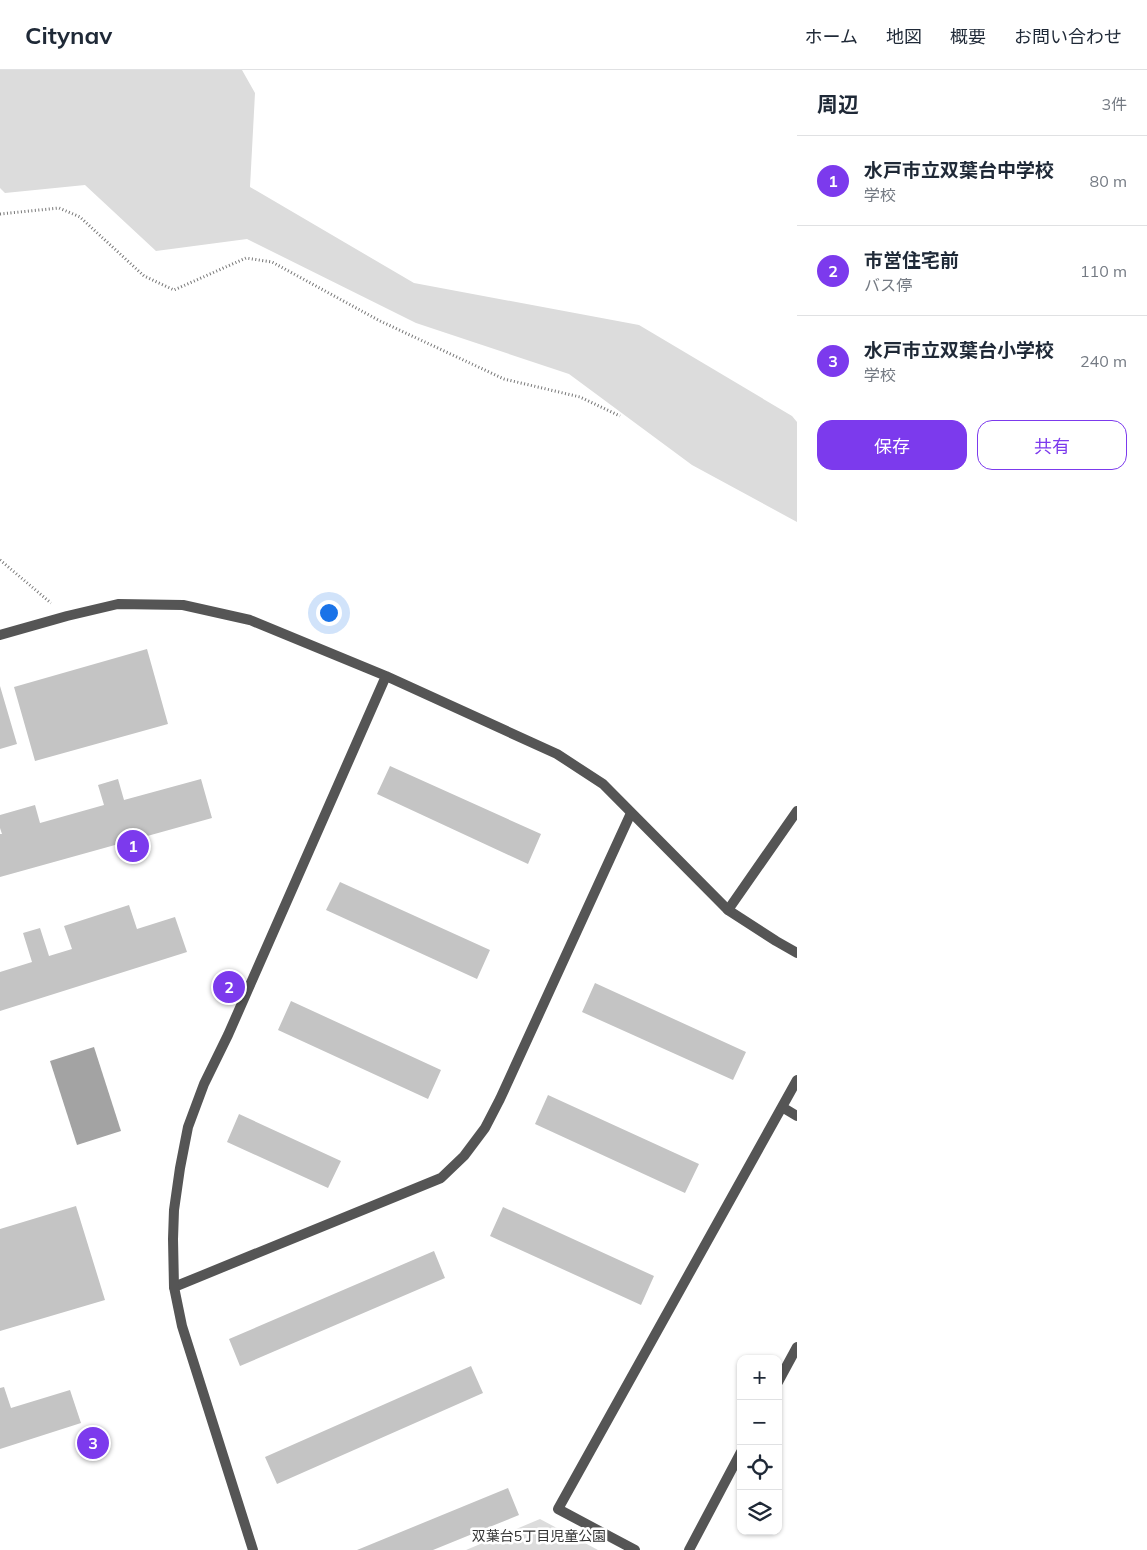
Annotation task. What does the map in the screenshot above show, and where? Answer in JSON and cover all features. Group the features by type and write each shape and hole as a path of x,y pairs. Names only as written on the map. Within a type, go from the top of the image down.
{"street":[{"path":"0,634 118,604 182,605 250,620 386,676 557,754 604,784 728,910 797,953"},
{"path":"253,1550 187,1342 174,1287 174,1210 180,1168 188,1127 204,1084 228,1035 386,676"},
{"path":"728,910 797,811"},
{"path":"174,1287 440,1178 464,1156 485,1128 500,1099 631,813"},
{"path":"636,1550 558,1509 797,1080"},
{"path":"782,1108 797,1116"},
{"path":"782,1375 797,1347"},
{"path":"689,1550 737,1460"}],"path":[{"path":"0,214 60,208 80,217 144,276 174,290 246,258 272,262 380,321 504,379 580,397 620,416"},
{"path":"0,560 67,616"}],"green space":[{"path":"0,70 242,70 255,93 250,187 414,283 639,325 792,416 797,422 797,522 692,465 569,374 416,323 247,239 156,251 85,185 5,193 0,188"},
{"name":"双葉台5丁目児童公園","path":"540,1519 598,1550 466,1550"}],"shaded area":[{"path":"94,1047 121,1131 77,1145 50,1061"}],"building":[{"path":"147,649 168,724 35,761 14,687"},
{"path":"0,686 17,744 0,749"},
{"path":"390,766 541,834 528,864 377,794"},
{"path":"118,779 124,800 201,779 212,818 0,877 0,834 2,834 0,815 35,805 40,823 104,805 98,785"},
{"path":"340,882 490,950 477,979 326,910"},
{"path":"129,905 137,929 175,917 187,952 0,1011 0,972 32,962 23,933 40,928 49,956 72,949 64,926"},
{"path":"595,983 746,1052 733,1080 582,1012"},
{"path":"291,1001 441,1070 428,1099 278,1030"},
{"path":"548,1095 699,1164 685,1193 535,1124"},
{"path":"239,1114 341,1161 328,1188 227,1142"},
{"path":"76,1206 105,1300 0,1331 0,1229"},
{"path":"503,1207 654,1276 641,1305 490,1236"},
{"path":"434,1251 445,1278 240,1366 229,1339"},
{"path":"471,1366 483,1393 277,1484 265,1457"},
{"path":"4,1387 11,1408 70,1390 81,1423 0,1449 0,1388"},
{"path":"508,1488 519,1515 433,1550 357,1550"}],"place":[{"name":"水戸市立双葉台中学校","path":"133,846"},
{"name":"市営住宅前","path":"229,987"},
{"name":"水戸市立双葉台小学校","path":"93,1443"}]}
